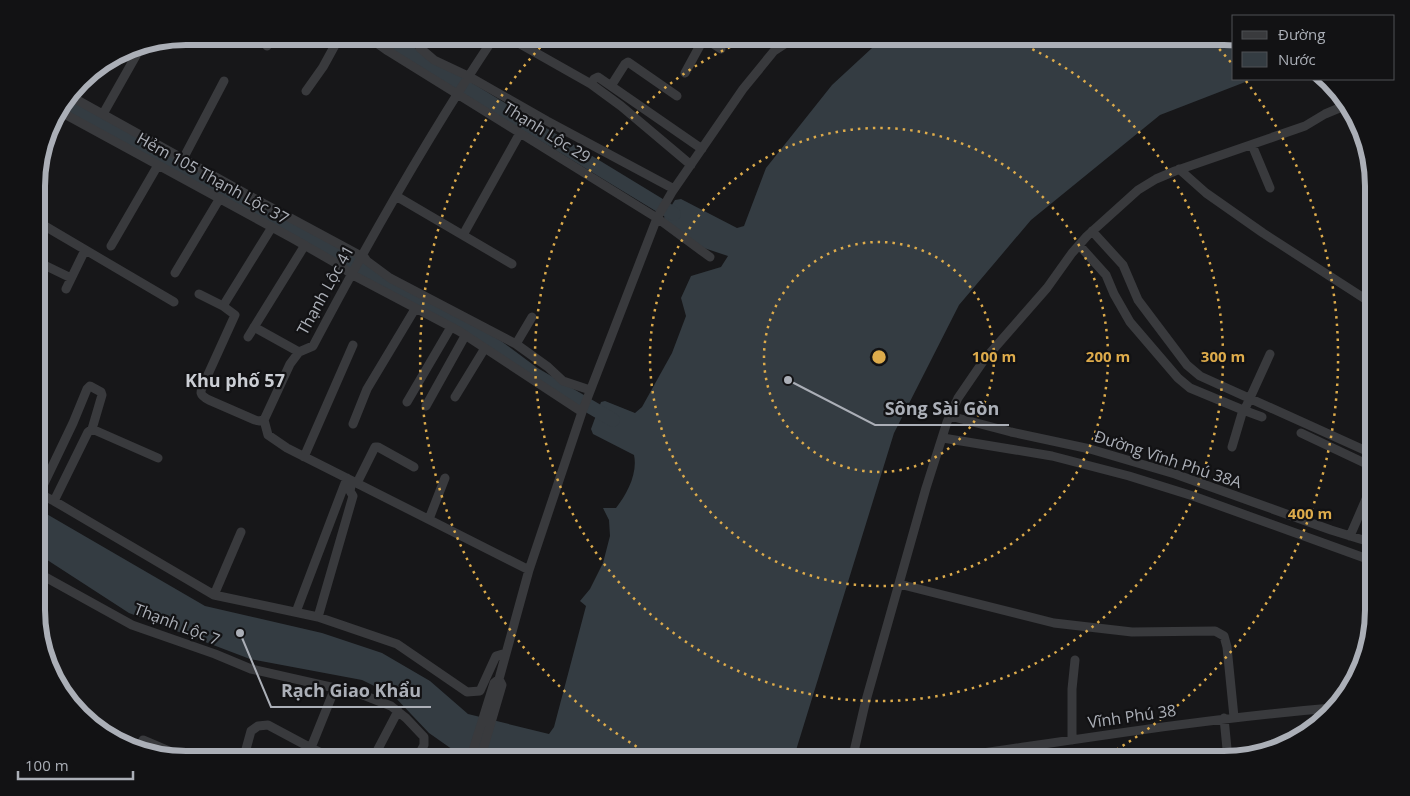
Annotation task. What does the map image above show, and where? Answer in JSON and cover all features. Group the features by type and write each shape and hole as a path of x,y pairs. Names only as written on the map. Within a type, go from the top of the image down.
{"street":[{"path":"306,90 323,67 335,45"},
{"name":"Thạnh Lộc 29","path":"380,45 657,218 710,257"},
{"path":"388,51 391,45"},
{"path":"419,45 434,60 673,191"},
{"name":"Thạnh Lộc 41","path":"264,420 290,364 299,352 313,346 361,255 456,94 488,45"},
{"path":"522,45 591,84 691,165"},
{"path":"685,73 698,45"},
{"path":"715,45 721,49"},
{"path":"474,751 502,685 499,679 529,570 582,412 657,218 742,89 774,51 783,45"},
{"path":"103,114 137,54"},
{"path":"611,86 628,62 677,96"},
{"path":"591,84 598,77 702,149"},
{"path":"183,159 224,81"},
{"path":"75,99 361,255 390,278 516,344 548,367 563,381 589,392"},
{"path":"854,751 865,704 926,488 950,416 958,398 984,360 1047,288 1092,231 1138,190 1156,179 1179,169 1305,126 1341,107"},
{"name":"Hẻm 105 Thạnh Lộc 37","path":"65,115 220,198 415,309 451,327 582,412"},
{"path":"463,234 520,133"},
{"path":"1252,145 1270,188"},
{"path":"111,246 158,165"},
{"path":"1179,169 1206,193 1246,222 1365,299"},
{"path":"396,196 512,264"},
{"path":"175,274 220,198"},
{"path":"223,306 272,227"},
{"path":"45,228 174,302"},
{"path":"1092,231 1123,264 1138,300 1188,365 1200,376 1262,417"},
{"path":"248,337 305,245"},
{"path":"1079,246 1106,275 1114,294 1130,322 1178,378 1190,388 1246,405 1365,451"},
{"path":"66,289 85,250"},
{"path":"45,265 71,278"},
{"path":"199,294 223,306 235,315 205,381 202,396 254,420 264,420 268,435 287,448 529,570"},
{"path":"353,424 367,389 415,309"},
{"path":"516,344 532,317"},
{"path":"254,327 299,352"},
{"path":"407,402 451,327"},
{"path":"426,406 465,336"},
{"path":"304,457 353,344"},
{"path":"456,397 484,348"},
{"path":"1232,447 1246,405 1270,354"},
{"path":"45,480 73,423 87,389 90,386 101,392 102,395 92,429 88,432 54,501"},
{"name":"Đường Vĩnh Phú 38A","path":"950,416 1011,432 1090,449 1174,474 1365,541"},
{"path":"92,429 158,458"},
{"path":"1301,433 1365,463"},
{"path":"943,438 1052,456 1129,476 1193,496 1365,557"},
{"path":"296,612 352,481 375,447 414,467"},
{"path":"428,519 445,478"},
{"path":"318,617 353,496 350,491 352,481"},
{"path":"45,497 214,595 318,617 397,644 467,692 480,691 496,656 506,653"},
{"path":"1350,536 1365,501"},
{"path":"214,595 241,532"},
{"name":"Thạnh Lộc 7","path":"45,577 132,625 215,654 251,669 353,691 391,706 406,718 424,737 424,745 421,751"},
{"path":"899,584 1054,623 1132,632 1215,632 1224,636 1228,646 1228,751"},
{"path":"1072,740 1072,689 1075,660"},
{"path":"310,751 335,688"},
{"name":"Vĩnh Phú 38","path":"997,751 1229,718 1324,710"},
{"path":"378,749 398,711"},
{"path":"482,751 488,714"},
{"path":"245,751 251,731 258,726 268,725 318,751"},
{"path":"142,743 143,740 165,749"}],"water":[{"path":"875,45 1232,45 1232,80 1250,80 1160,115 1031,220 959,305 894,433 796,751 455,751 429,733 393,695 362,680 250,659 129,613 45,559 45,513 205,606 322,633 382,653 430,681 468,714 549,734 554,727 586,606 580,601 590,589 603,563 610,536 609,520 603,508 616,508 628,490 633,476 634,455 593,434 591,429 601,402 605,401 635,413 642,407 672,353 686,316 681,298 691,276 721,267 728,256 701,247 666,223 664,217 675,200 681,199 737,228 744,226 766,168 832,85"}],"waterway":[{"path":"399,45 674,214"},
{"path":"71,105 422,301 499,348 534,374 613,420"}],"place":[{"name":"Sông Sài Gòn","path":"788,380"},
{"name":"Rạch Giao Khẩu","path":"240,633"}],"district":[{"name":"Khu phố 57","path":"235,381"}]}
